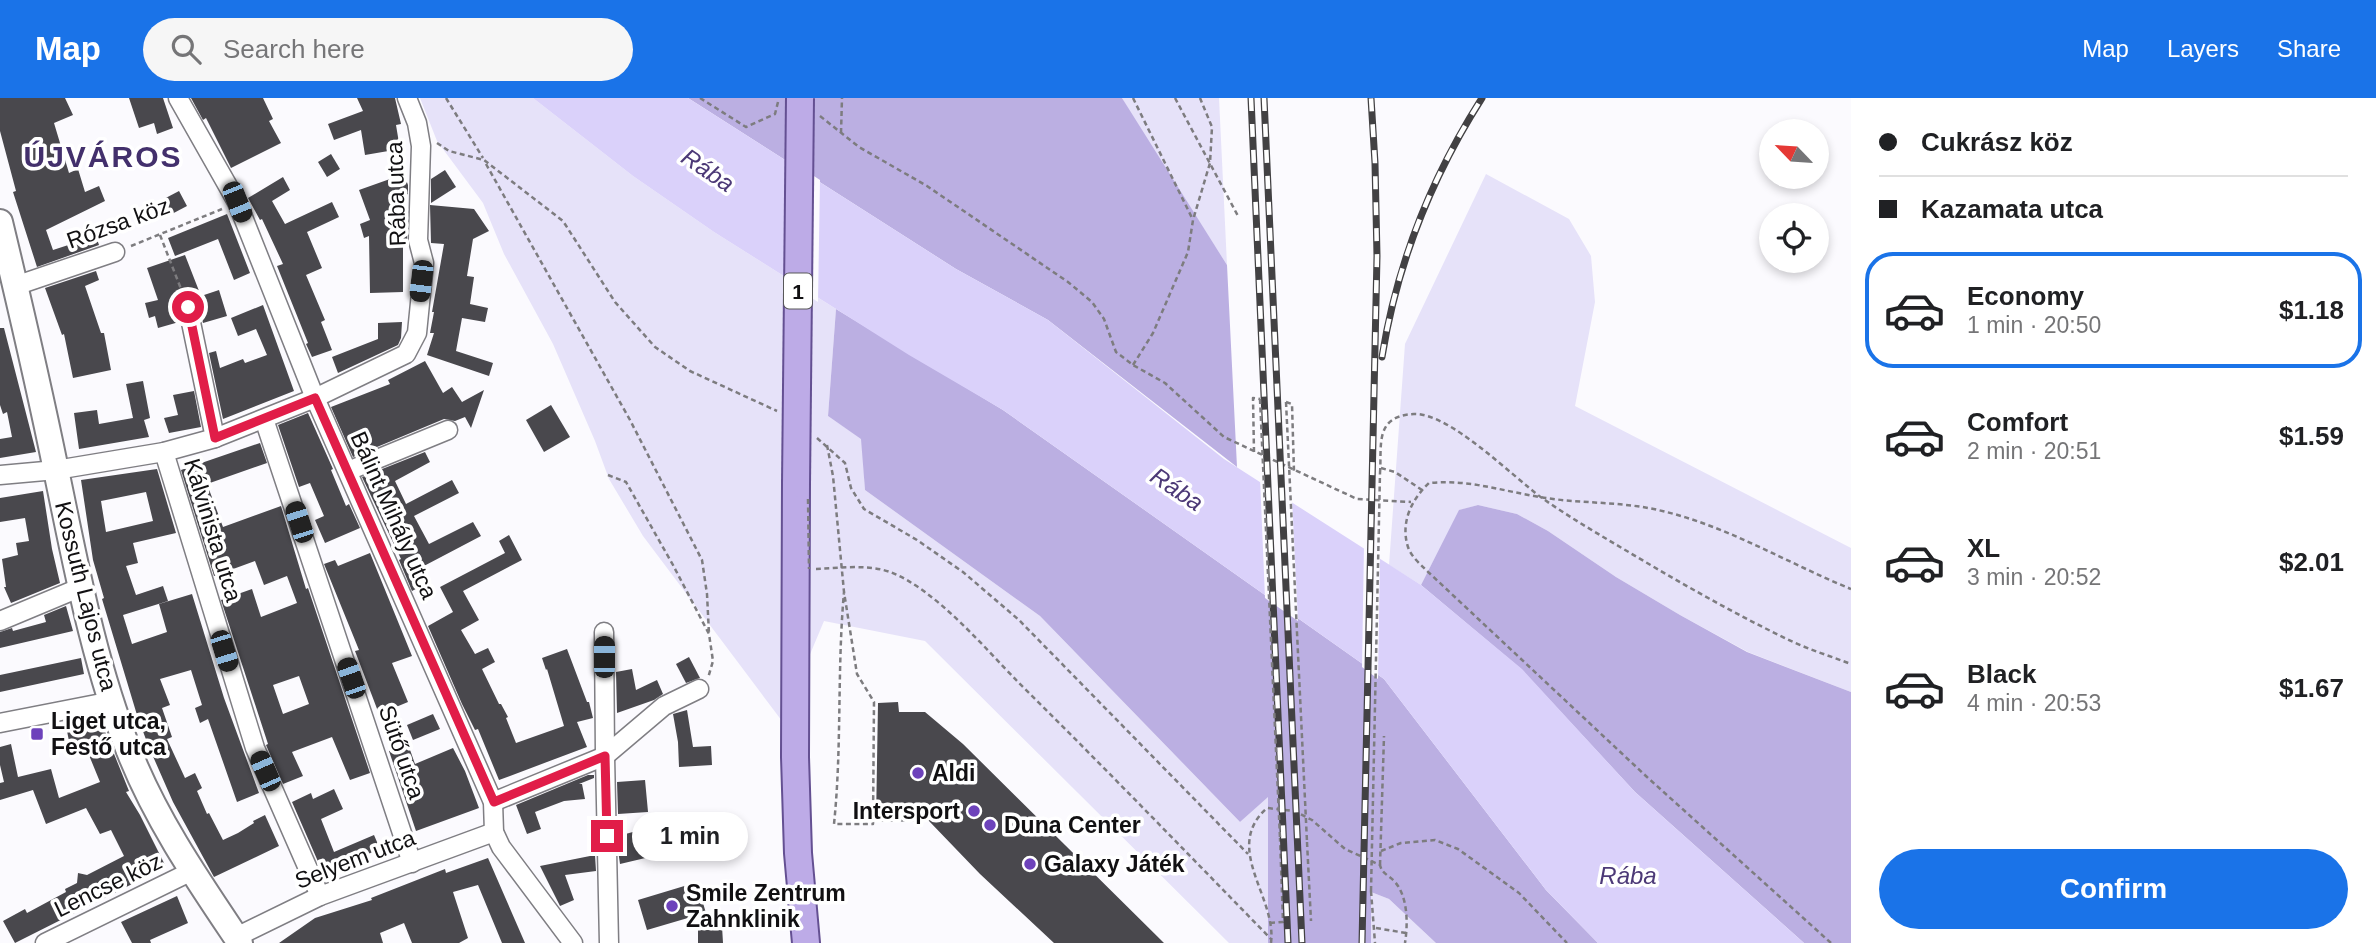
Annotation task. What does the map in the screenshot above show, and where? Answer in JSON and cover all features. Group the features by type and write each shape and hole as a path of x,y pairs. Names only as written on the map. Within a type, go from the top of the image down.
{"main road":[{"name":"1","path":"806,943 798,853 795,757 796,484 808,106"},
{"name":"1","path":"791,943 798,853"}],"street":[{"name":"Bálint Mihály utca","path":"178,98 237,202 315,398 494,802 494,832"},
{"name":"Rába utca","path":"0,475 56,470 164,452 215,438 315,398 406,354 417,333 424,263 418,240 421,146 417,123 407,98"},
{"name":"Kossuth Lajos utca","path":"0,222 56,470 79,588 111,701 129,752 159,817 238,940"},
{"name":"Rózsa köz","path":"15,286 115,252"},
{"path":"188,307 215,438"},
{"name":"Sütő utca","path":"264,419 412,863"},
{"path":"348,471 448,430"},
{"name":"Kálvinista utca","path":"164,452 254,748 320,896"},
{"path":"0,621 79,588"},
{"path":"604,632 609,943"},
{"path":"494,802 605,756 664,706 699,689"},
{"path":"0,723 111,701"},
{"path":"494,832 501,847 573,943"},
{"name":"Selyem utca","path":"238,940 320,896 494,832"},
{"name":"Lencse köz","path":"45,943 192,871"}],"path":[{"path":"446,98 484,160 630,420 702,559 713,661 710,676 699,689"},
{"path":"700,98 746,127 775,114 779,98"},
{"path":"841,134 842,98"},
{"path":"1133,98 1193,220"},
{"path":"1175,98 1238,216"},
{"path":"1133,365 1153,332 1188,252 1193,220 1210,163 1212,127 1200,98"},
{"path":"808,106 859,148 927,186 1068,282 1092,302 1104,319 1116,352 1165,383 1224,438 1357,499 1412,502"},
{"path":"417,123 449,151 484,160 563,221 615,302 655,347 690,371 770,406"},
{"name":"Rózsa köz","path":"115,252 237,202"},
{"path":"160,235 188,307"},
{"path":"1254,452 1253,398 1260,399 1283,922 1270,923"},
{"path":"1294,472 1292,404 1286,402 1311,921"},
{"path":"1376,943 1371,891 1380,438 1387,425 1396,417 1416,414 1446,424 1542,498 1701,595 1788,640 1851,664"},
{"path":"844,592 840,635 834,824 873,824 874,702 857,674 844,592 833,476 827,446 845,463 851,488 864,509 917,540 963,572 1019,620 1248,854"},
{"path":"1381,468 1395,472 1422,490"},
{"path":"608,475 626,482 709,634"},
{"path":"1831,943 1647,777 1425,569 1408,548 1406,528 1412,502 1429,483 1453,481 1490,486 1542,498 1658,510 1722,530 1851,589"},
{"path":"809,569 870,568 890,573 922,590 957,620 1036,699 1271,941"},
{"path":"1384,736 1380,865 1395,881 1404,897 1405,943"},
{"path":"1271,941 1270,923 1248,854 1250,835 1267,808 1294,811 1312,820 1345,849 1380,865"},
{"path":"1381,850 1401,844 1435,840 1458,849 1519,893 1567,943"},
{"path":"1376,928 1406,933"}],"shaded area":[{"path":"420,98 533,98 633,176 714,232 836,309 828,416 862,439 865,490 1040,616 1240,822 1268,796 1268,943 1229,943 925,641 824,621 782,721 643,536 609,479 553,344 504,254 483,203 437,141"},
{"path":"688,98 1122,98 1227,265 1237,467 1048,320 956,269"},
{"path":"1122,98 1219,98 1227,265 1133,118"},
{"path":"1486,174 1569,219 1591,256 1595,302 1575,406 1851,548 1851,692 1748,652 1616,577 1548,531 1517,514 1478,505 1460,510 1421,585 1389,565 1405,344"},
{"path":"836,309 1003,410 1384,679 1546,890 1598,943 1436,943 1389,899 1371,892 1371,943 1268,943 1268,797 1240,822 1040,616 865,490 861,439 828,416"},
{"path":"1478,505 1517,514 1548,531 1616,577 1747,652 1851,692 1851,943 1804,943 1635,792 1521,669 1421,585 1459,510"},
{"path":"1371,892 1389,899 1436,943 1371,943"}],"water":[{"name":"Rába","path":"533,98 688,98 956,269 1048,320 1224,459 1421,585 1522,669 1635,792 1804,943 1598,943 1546,890 1384,679 1003,410 909,355 714,232 633,176"}],"pier":[{"path":"788,159 820,180 818,302 785,281"},
{"path":"1260,478 1292,498 1298,621 1265,598"},
{"path":"1364,545 1380,555 1378,679 1362,667"}],"building":[{"path":"0,98 65,98 73,115 54,123 69,173 78,169 85,192 99,186 105,201 46,230 53,250 96,236 99,245 37,267 13,192 16,191 0,131"},
{"path":"129,98 163,98 173,128 157,134 154,123 139,128"},
{"path":"191,98 263,98 273,119 269,121 281,143 231,168 206,118 203,120"},
{"path":"357,98 395,98 401,124 396,125 400,149 365,155 361,130 334,140 328,124 363,111"},
{"path":"331,154 340,169 327,177 318,162"},
{"path":"445,170 456,187 431,203 431,179"},
{"path":"404,174 408,194 399,197 407,222 407,241 403,241 403,292 370,293 369,236 364,238 360,224 370,220 359,190"},
{"path":"283,177 290,190 272,201 285,224 332,202 339,217 307,232 322,268 306,275 325,320 321,322 332,350 312,357 277,266 283,264 262,219 260,220 248,198"},
{"path":"179,191 187,206 168,216 160,201"},
{"path":"430,205 474,209 489,231 473,239 467,276 474,277 470,304 488,308 485,322 462,318 456,351 493,363 489,376 427,355 434,333 430,333 432,312 444,244 431,243"},
{"path":"227,214 250,273 234,280 218,239 175,256 168,238"},
{"path":"185,255 201,296 219,290 227,316 203,323 197,301 186,297 177,305 179,322 158,328 155,316 149,318 145,303 158,300 147,268"},
{"path":"96,271 99,280 85,286 101,333 104,333 111,370 73,378 64,334 62,335 45,288"},
{"path":"263,305 294,391 223,419 209,353 216,351 220,368 243,359 245,363 267,355 256,329 238,336 231,318"},
{"path":"402,322 398,345 338,373 332,357 378,339 378,323"},
{"path":"0,328 4,328 36,452 0,458 0,439 12,437 7,412 3,414 0,405"},
{"path":"425,361 443,393 452,387 462,402 484,390 471,428 465,417 455,421 444,419 353,457 331,407 390,384 388,380"},
{"path":"143,381 150,418 144,420 149,437 79,449 74,413 97,410 99,424 133,418 126,384"},
{"path":"194,391 201,427 169,433 164,418 178,415 173,395"},
{"path":"551,405 570,437 544,452 526,420"},
{"path":"308,413 346,506 349,504 360,528 325,543 315,520 324,516 310,483 299,487 278,425"},
{"path":"260,443 267,463 207,484 223,527 281,506 306,589 308,588 370,773 350,780 332,737 292,752 303,776 283,784 266,745 268,744 221,600 252,589 261,617 297,603 287,576 264,585 255,561 214,576 181,470","holes":["299,676 309,704 283,714 273,685"]},
{"path":"425,452 430,462 395,481 406,504 452,480 459,493 414,516 429,544 473,522 481,536 422,567 429,582 412,591 399,560 401,559 362,477"},
{"path":"157,469 176,533 133,543 138,563 126,566 136,595 163,586 168,601 123,615 132,644 167,632 159,604 192,594 224,698 259,793 237,802 208,719 200,723 195,708 202,705 191,670 160,679 170,705 162,708 172,737 167,739 185,778 195,773 202,788 197,791 223,840 265,815 279,846 214,877 173,802 137,715 102,599 104,598 93,560 81,480","holes":["146,492 153,521 106,532 101,501"]},
{"path":"43,491 60,583 11,603 4,587 2,559 18,555 16,543 29,541 25,518 0,522 0,498"},
{"path":"509,535 522,560 463,591 479,620 461,630 475,654 488,648 495,662 482,669 508,717 506,718 516,743 564,726 542,658 567,649 593,718 577,722 587,747 499,780 478,729 475,730 462,704 428,626 453,612 440,587 505,553 499,541"},
{"path":"370,553 412,656 392,663 408,702 379,714 355,651 359,650 324,564 335,560 338,566"},
{"path":"66,606 73,631 0,648 0,632 46,622 44,615"},
{"path":"689,657 700,678 686,683 676,664"},
{"path":"81,658 84,674 0,692 0,675"},
{"path":"632,669 636,690 657,680 663,694 654,700 617,713 616,672"},
{"name":"Duna Center","path":"898,702 899,712 925,712 963,744 1164,943 1054,943 980,874 929,821 876,822 878,703"},
{"path":"687,710 693,747 711,746 712,765 679,767 673,714"},
{"path":"433,714 440,729 413,740 407,725"},
{"path":"102,724 129,791 126,792 166,867 15,943 3,921 25,909 27,913 66,892 65,889 77,883 78,873 87,875 124,856 111,830 100,834 86,808 46,824 33,790 0,800 0,783 4,782 0,747 11,744 18,777 51,769 59,798 100,782 84,743 70,746 67,731"},
{"path":"408,744 415,764 453,748 479,808 416,831 389,751"},
{"path":"588,775 594,775 594,778 579,784 582,784 585,799 564,801 535,812 541,829 527,834 516,805"},
{"path":"645,780 648,812 618,814 617,782"},
{"path":"334,789 343,809 321,819 334,852 374,835 380,849 323,873 292,802 311,793 313,799"},
{"path":"644,829 646,839 654,837 658,855 620,864 618,850 622,849 618,836"},
{"path":"595,855 596,871 565,875 574,900 560,906 540,866"},
{"path":"488,858 525,943 502,943 478,885 453,892 468,938 459,943 412,943 404,923 380,933 383,943 279,943 315,918 372,900 371,898 445,869 446,873"},
{"name":"Smile Zentrum Zahnklinik","path":"691,884 694,897 701,896 710,927 722,926 723,943 698,943 698,915 647,930 638,900"},
{"path":"177,896 188,923 150,940 151,943 132,943 121,922"}],"railway":[{"path":"1251,98 1288,943"},
{"path":"1264,98 1302,943"},
{"path":"1362,943 1377,256 1371,98"},
{"path":"1382,357 1397,288 1419,222 1447,159 1482,98"}],"place":[{"name":"Liget utca, Festő utca","path":"37,734"},
{"name":"Aldi","path":"918,773"},
{"name":"Intersport","path":"974,811"},
{"name":"Duna Center","path":"990,825"},
{"name":"Galaxy Játék","path":"1030,864"},
{"name":"Smile Zentrum Zahnklinik","path":"672,906"}],"district":[{"name":"ÚJVÁROS","path":"103,156"}],"route":[{"path":"188,307 215,438 315,398 494,802 605,756 607,836"}]}
